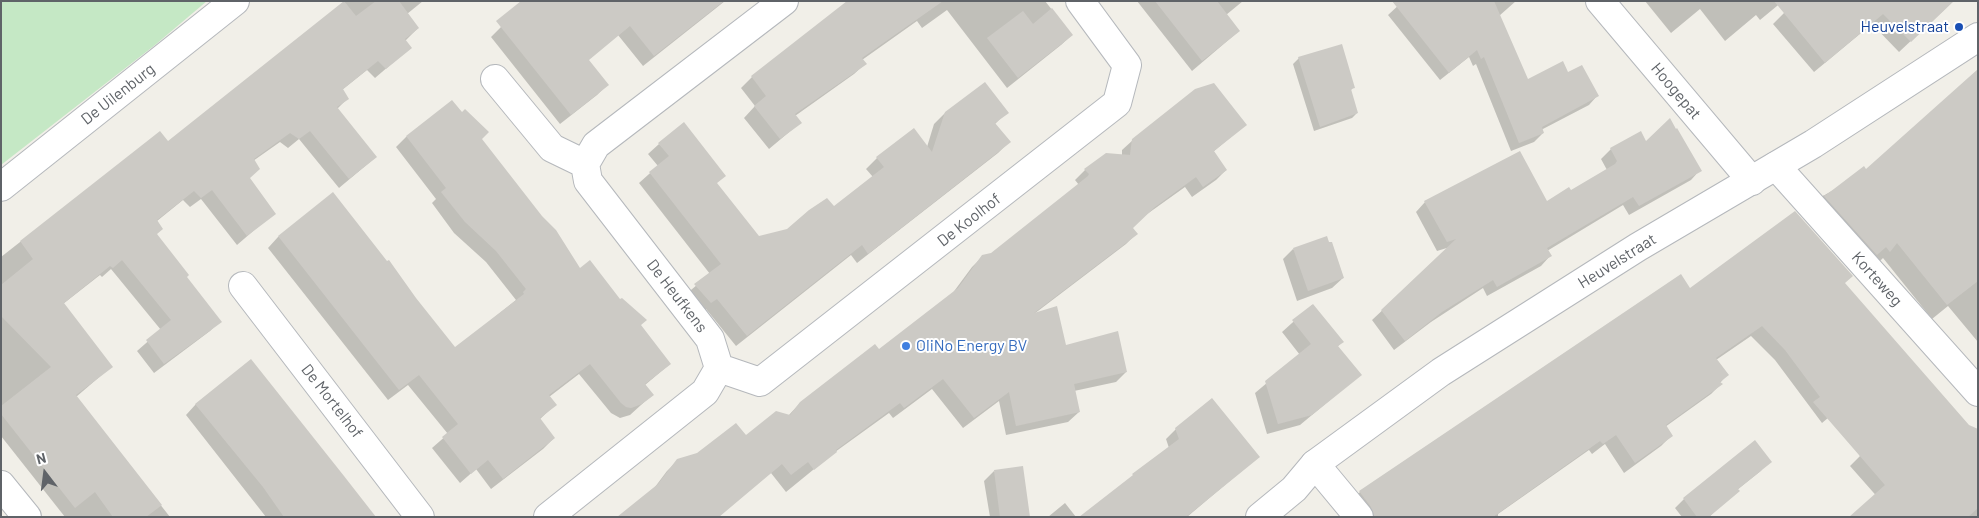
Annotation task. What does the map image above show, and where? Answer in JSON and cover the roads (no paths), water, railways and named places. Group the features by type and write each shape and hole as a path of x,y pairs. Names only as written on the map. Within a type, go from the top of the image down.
{"street":[{"name":"De Uilenburg","path":"1,187 235,1"},
{"path":"496,79 552,148 585,164 596,145 784,1"},
{"name":"De Koolhof","path":"719,368 760,382 1117,103 1127,65 1080,1"},
{"name":"Hoogepat","path":"1600,1 1752,181"},
{"name":"Heuvelstraat","path":"1260,517 1294,488 1315,464 1441,372 1638,247 1813,144 1978,37"},
{"name":"De Heufkens","path":"585,164 588,181 710,339 719,368"},
{"name":"Korteweg","path":"1776,166 1978,392"},
{"name":"De Mortelhof","path":"243,286 420,517"},
{"path":"548,517 706,392 719,368"},
{"path":"1315,464 1360,517"},
{"path":"1,485 27,517"}],"place":[{"name":"Heuvelstraat","path":"1959,27"},
{"name":"OliNo Energy BV","path":"906,346"}]}
